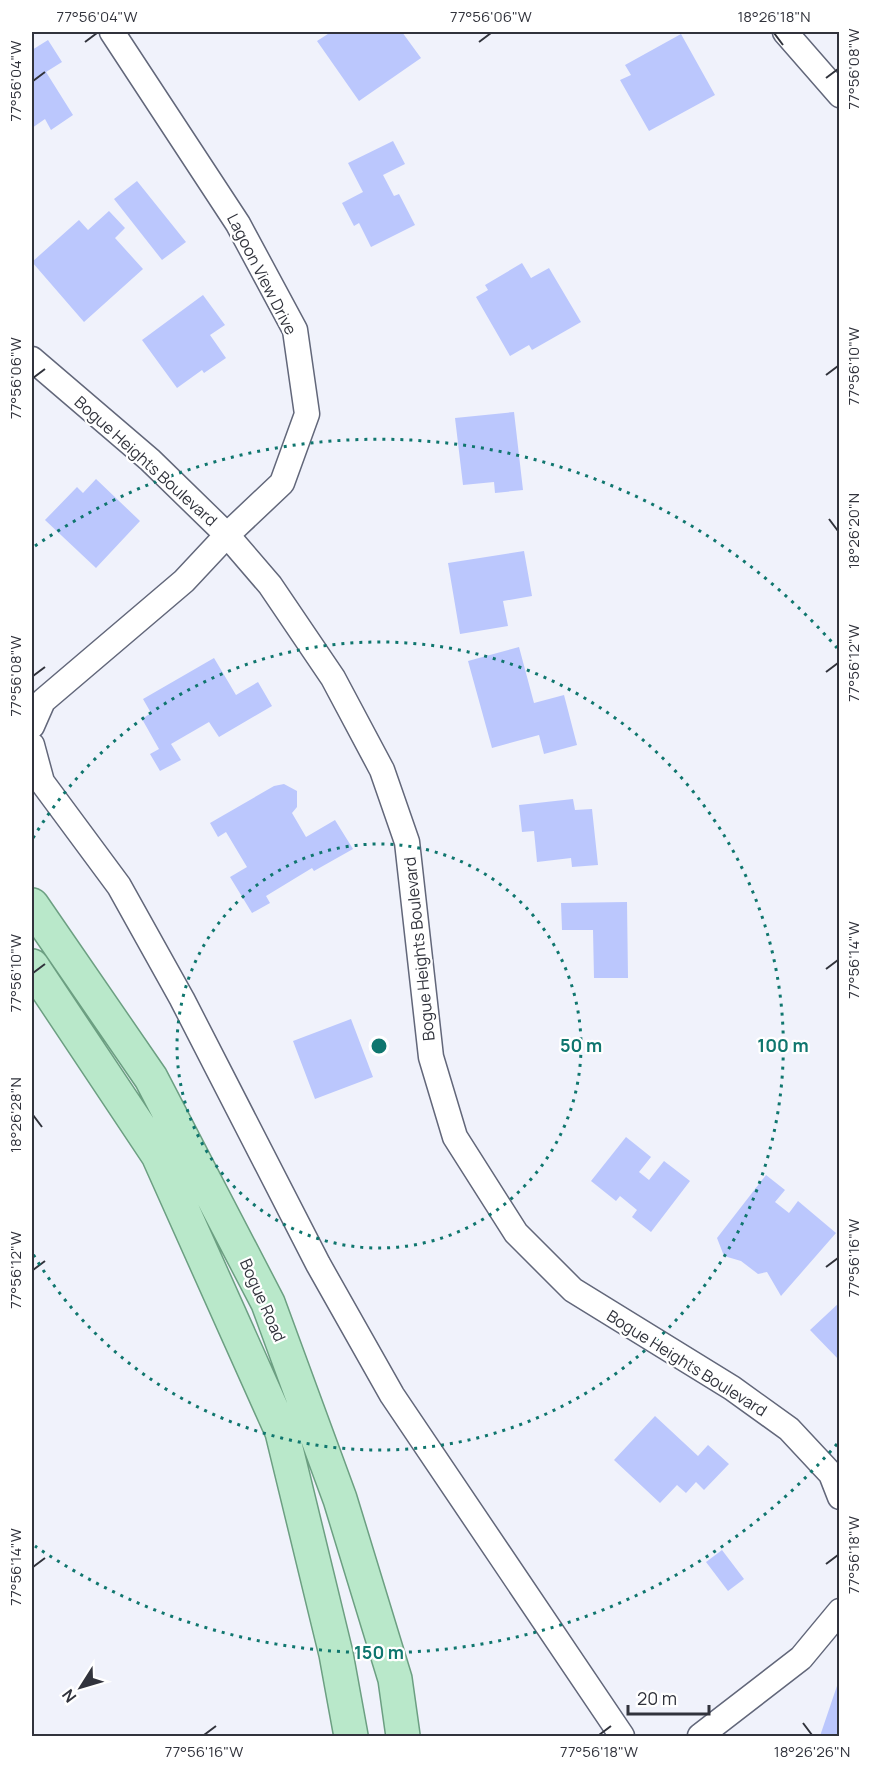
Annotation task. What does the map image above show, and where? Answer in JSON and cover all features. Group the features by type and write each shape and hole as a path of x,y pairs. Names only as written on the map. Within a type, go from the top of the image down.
{"main road":[{"name":"Bogue Road","path":"32,905 151,1078 268,1303 340,1499 395,1679 403,1737"},
{"path":"32,966 158,1155 282,1432 336,1654 351,1737"}],"street":[{"name":"Lagoon View Drive","path":"32,726 42,701 184,581 227,535 282,483 306,414 295,330 238,224 112,32"},
{"path":"785,32 840,94"},
{"name":"Bogue Heights Boulevard","path":"32,359 150,460 227,535 270,585 333,678 382,770 406,842 430,1057 455,1137 516,1233 573,1290 732,1388 789,1429 831,1474 840,1497"},
{"path":"32,745 42,782 119,886 182,999 318,1264 392,1395 622,1737"},
{"path":"700,1737 801,1658 840,1611"}],"building":[{"path":"331,32 402,32 421,58 359,101 317,41"},
{"path":"681,34 715,95 649,131 620,80 631,75 625,65"},
{"path":"48,40 62,62 46,72 73,115 51,130 45,119 32,128 32,50"},
{"path":"393,141 405,164 383,175 394,196 399,194 415,225 371,247 359,223 354,226 342,203 363,192 348,163"},
{"path":"137,181 186,242 162,260 114,199"},
{"path":"109,211 125,228 115,238 143,269 84,322 32,262 79,220 88,230"},
{"path":"522,263 531,278 549,268 581,322 532,350 529,345 510,356 476,297 488,290 485,285"},
{"path":"203,295 225,325 210,335 226,358 204,373 202,370 177,388 142,340"},
{"path":"514,412 523,490 495,493 494,482 463,485 455,418"},
{"path":"96,479 140,521 96,568 45,520 77,487 83,493"},
{"path":"524,551 532,596 503,601 508,626 460,634 448,563"},
{"path":"519,647 534,703 564,695 577,745 544,754 539,735 492,748 468,661"},
{"path":"214,658 236,695 258,682 272,706 219,737 209,722 171,744 181,760 160,771 150,754 159,749 142,719 151,713 143,699"},
{"path":"284,784 297,791 297,807 292,813 306,837 335,820 353,849 314,871 312,868 266,896 270,903 252,913 230,877 247,867 226,832 218,837 210,823 274,786"},
{"path":"573,799 575,810 592,809 598,865 572,867 571,858 537,862 534,831 522,832 519,805"},
{"path":"627,902 628,978 594,978 593,930 562,930 561,903"},
{"path":"351,1019 373,1077 315,1099 293,1041"},
{"path":"626,1137 651,1157 639,1172 649,1180 664,1161 690,1181 651,1232 632,1217 637,1210 620,1196 616,1201 591,1181"},
{"path":"766,1175 785,1190 775,1202 789,1213 798,1201 836,1233 781,1296 767,1272 758,1274 741,1261 724,1256 717,1238"},
{"path":"840,1302 840,1361 810,1330"},
{"path":"655,1416 698,1456 708,1445 729,1464 704,1490 696,1482 686,1493 677,1485 660,1503 614,1460"},
{"path":"722,1550 744,1579 728,1591 706,1562"},
{"path":"839,1680 840,1736 820,1736"}]}
